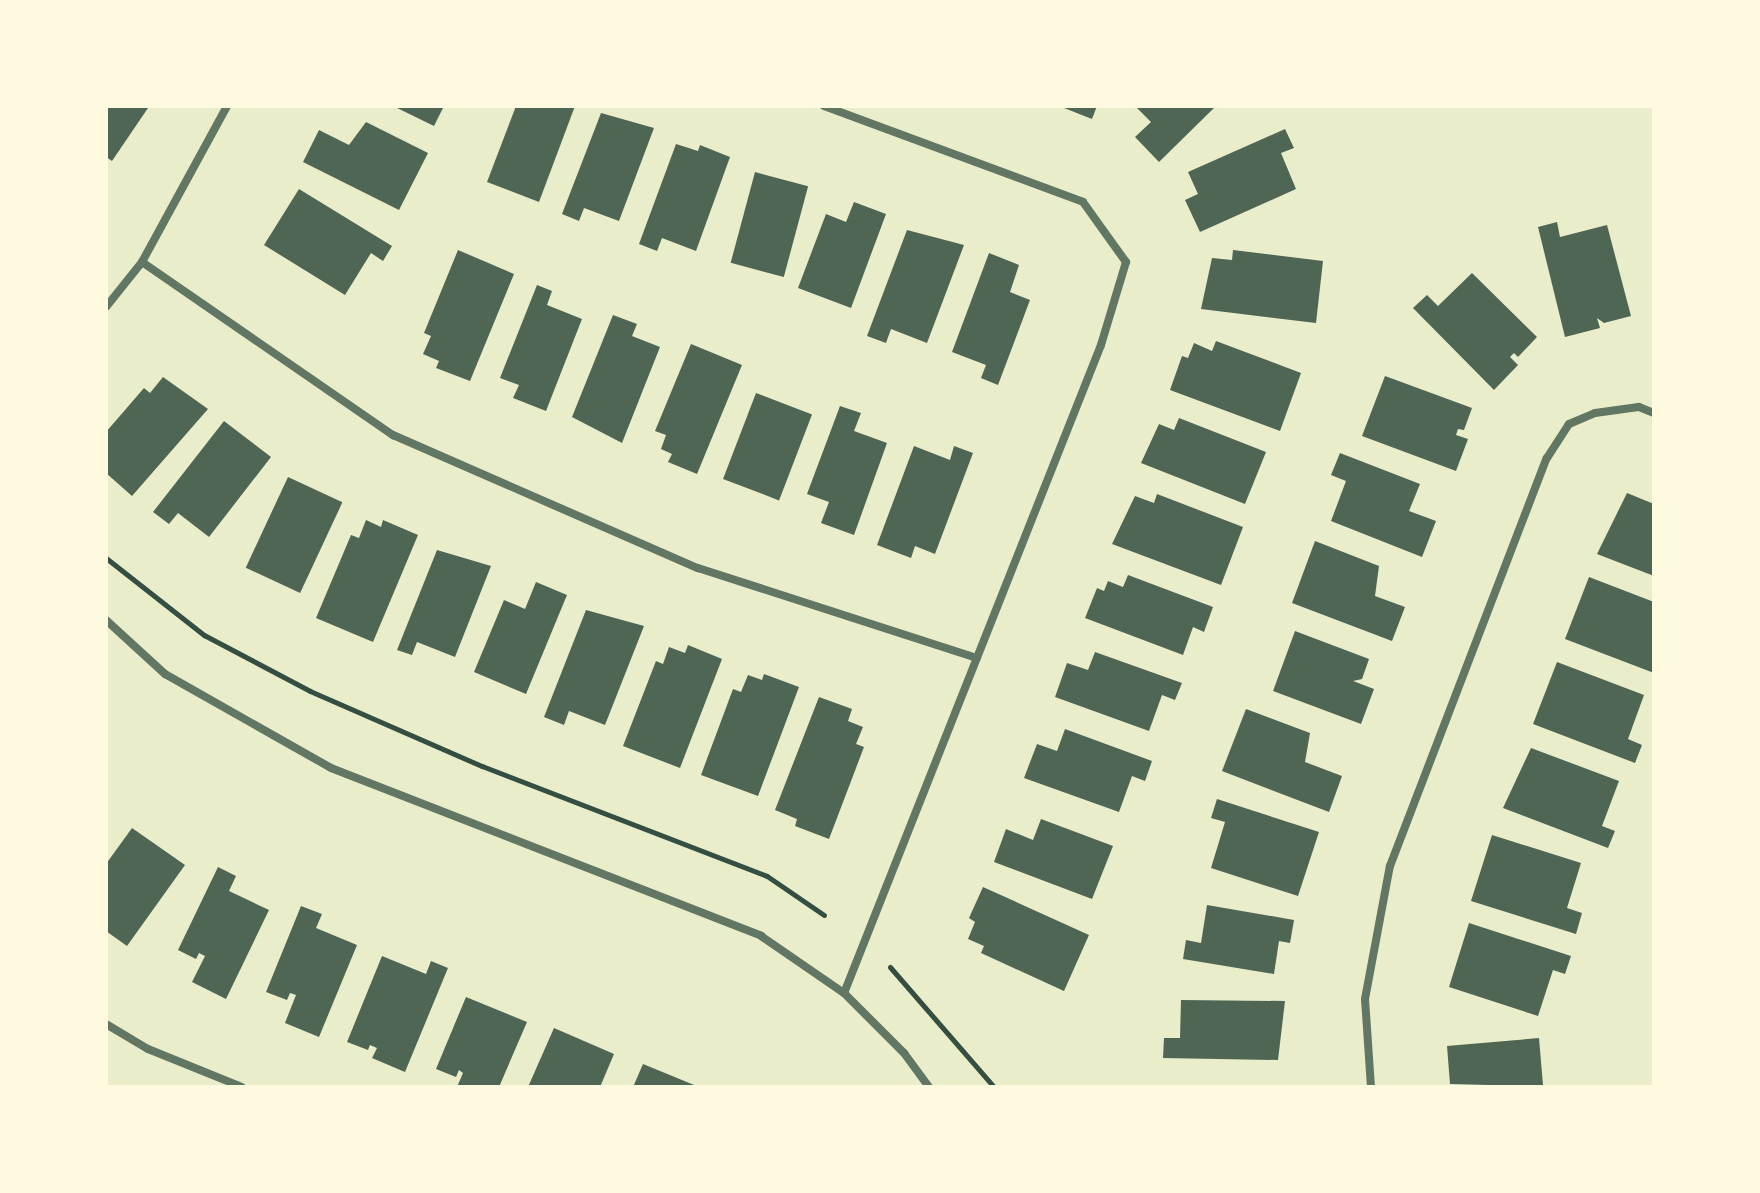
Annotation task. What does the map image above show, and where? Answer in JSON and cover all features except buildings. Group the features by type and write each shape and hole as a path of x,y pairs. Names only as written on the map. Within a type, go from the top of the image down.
{"street":[{"path":"106,307 142,262 227,106"},
{"path":"824,106 1083,202 1126,262 1101,345 844,993"},
{"path":"142,262 393,435 698,568 977,658"},
{"path":"1371,1087 1365,999 1390,866 1547,458 1569,424 1595,413 1639,407 1654,413"},
{"path":"106,620 165,674 331,768 761,936 844,993 904,1053 929,1087"},
{"path":"106,1024 148,1049 242,1087"}],"path":[{"path":"106,558 204,635 310,691 482,766 767,876 824,915"},
{"path":"890,967 994,1087"}]}
